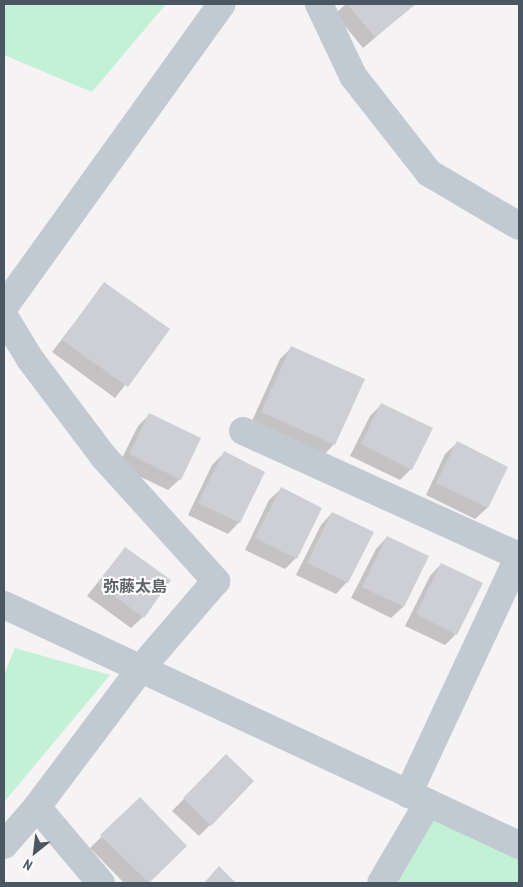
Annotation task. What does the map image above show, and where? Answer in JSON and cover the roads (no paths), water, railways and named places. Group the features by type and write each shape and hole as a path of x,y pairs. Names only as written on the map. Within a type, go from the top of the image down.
{"street":[{"path":"4,307 222,4"},
{"path":"319,4 352,76 429,173 519,226"},
{"path":"4,316 30,359 103,456 216,581 142,667 37,806 4,845"},
{"path":"243,431 519,556 381,883"},
{"path":"4,605 142,667 519,844"},
{"path":"37,806 101,883"}],"district":[{"name":"弥藤太島","path":"135,586"}]}
